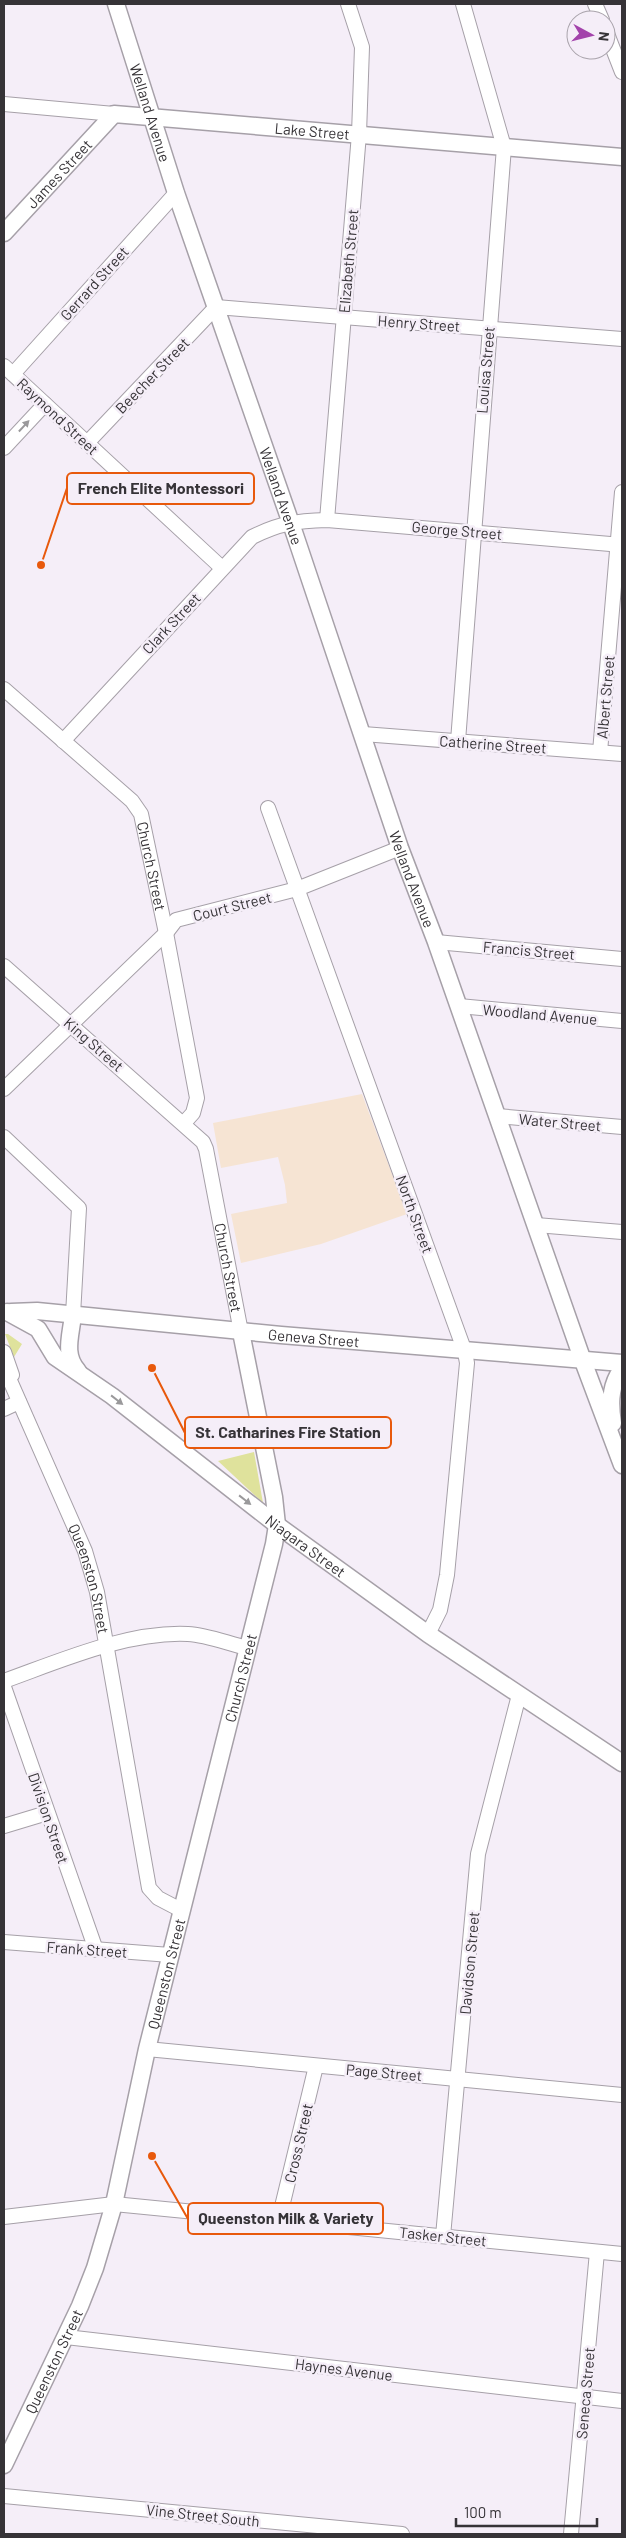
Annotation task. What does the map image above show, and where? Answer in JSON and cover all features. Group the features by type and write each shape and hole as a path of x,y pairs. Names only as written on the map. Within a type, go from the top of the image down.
{"main road":[{"name":"Welland Avenue","path":"116,4 176,193 291,522 400,848 436,942 583,1361 616,1447"},
{"name":"Lake Street","path":"114,114 622,157"},
{"name":"James Street","path":"4,233 114,114"},
{"name":"Geneva Street","path":"5,1312 37,1311 465,1352 622,1363"},
{"name":"Niagara Street","path":"5,1312 38,1329 55,1357 78,1371 277,1525 428,1634 622,1763"},
{"path":"73,1315 68,1350 72,1365 78,1371"},
{"name":"Church Street","path":"181,1910 248,1648 259,1612 277,1525 241,1332"},
{"path":"622,1373 618,1374 612,1386 611,1402 616,1447 622,1465"},
{"name":"Queenston Street","path":"4,2465 66,2337 95,2268 114,2204 147,2049 181,1910"}],"street":[{"name":"Elizabeth Street","path":"327,520 359,134 362,47 348,4"},
{"name":"Louisa Street","path":"458,741 472,532 504,147 463,4"},
{"path":"616,57 622,72"},
{"name":"Lake Street","path":"4,104 114,114"},
{"name":"Gerrard Street","path":"8,370 176,193"},
{"name":"Henry Street","path":"216,307 622,339"},
{"name":"Beecher Street","path":"87,443 216,307"},
{"name":"Raymond Street","path":"8,370 222,568"},
{"path":"4,448 45,404"},
{"name":"Albert Street","path":"600,752 620,544 622,492"},
{"name":"George Street","path":"291,522 327,520 620,544"},
{"name":"Clark Street","path":"62,741 252,537 291,522"},
{"name":"Church Street","path":"4,689 132,801 141,814 166,933 196,1098 192,1113 184,1123 203,1142 206,1149 241,1332"},
{"name":"Catherine Street","path":"363,734 622,754"},
{"name":"North Street","path":"268,808 465,1352 467,1363 447,1575 440,1610 428,1634"},
{"name":"Court Street","path":"4,1089 166,933 176,920 297,889 400,848"},
{"name":"Francis Street","path":"436,942 622,959"},
{"name":"King Street","path":"4,966 184,1123"},
{"name":"Woodland Avenue","path":"459,1006 622,1021"},
{"name":"Water Street","path":"497,1116 622,1127"},
{"path":"4,1137 79,1208 73,1315"},
{"path":"536,1225 622,1232"},
{"name":"Queenston Street","path":"4,1352 16,1384 19,1402"},
{"name":"Queenston Street","path":"4,1367 85,1551 97,1592 149,1888 158,1898 181,1910"},
{"path":"4,1409 19,1402"},
{"path":"4,1681 106,1645 169,1635 190,1634 248,1648"},
{"name":"Division Street","path":"4,1687 96,1950"},
{"name":"Davidson Street","path":"443,2236 478,1854 519,1695"},
{"path":"4,1826 47,1813"},
{"name":"Frank Street","path":"4,1942 170,1956"},
{"name":"Page Street","path":"147,2049 622,2095"},
{"name":"Cross Street","path":"280,2219 316,2066"},
{"name":"Tasker Street","path":"4,2217 114,2204 622,2254"},
{"name":"Seneca Street","path":"571,2534 597,2252"},
{"name":"Haynes Avenue","path":"66,2337 622,2401"},
{"name":"Vine Street South","path":"4,2496 402,2534"}],"shaded area":[{"path":"362,1094 407,1214 321,1244 241,1263 231,1214 287,1203 285,1185 278,1157 221,1168 213,1123"}],"green space":[{"path":"5,1334 8,1334 22,1344 14,1357"},
{"path":"254,1452 263,1503 218,1461"}],"place":[{"name":"French Elite Montessori","path":"41,565"},
{"name":"St. Catharines Fire Station","path":"152,1368"},
{"name":"Queenston Milk & Variety","path":"152,2156"}]}
